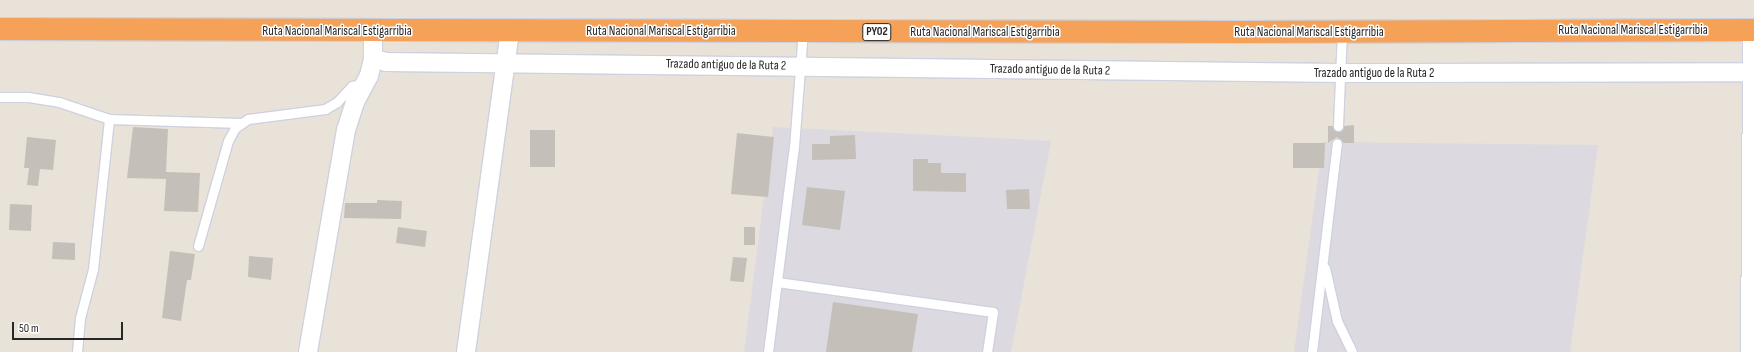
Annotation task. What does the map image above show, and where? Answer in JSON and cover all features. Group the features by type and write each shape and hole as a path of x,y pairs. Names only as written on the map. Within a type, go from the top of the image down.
{"highway":[{"name":"Ruta Nacional Mariscal Estigarribia","path":"0,30 510,32 1342,32 1753,30"}],"street":[{"path":"1750,352 1752,298 1753,30"},
{"path":"308,352 346,130 365,83 373,58 373,31"},
{"path":"466,352 510,32"},
{"name":"Trazado antiguo de la Ruta 2","path":"373,58 386,62 505,62 1340,73 1753,72"}],"lane":[{"path":"768,352 794,147 803,31"},
{"path":"1338,126 1342,32"},
{"path":"198,246 228,141 241,123 248,119 325,109 338,102 352,86 365,83"},
{"path":"0,97 28,97 59,102 109,119 241,123"},
{"path":"77,352 80,318 93,269 109,119"},
{"path":"1312,352 1337,143"},
{"path":"1323,258 1337,321 1352,352"},
{"path":"778,282 993,312 987,352"}],"shaded area":[{"path":"773,127 1051,141 1011,352 744,352"},
{"path":"1323,142 1598,145 1570,352 1294,352"}],"building":[{"path":"1354,125 1354,143 1343,143 1337,137 1328,143 1328,126 1332,126 1338,132 1344,126"},
{"path":"133,127 168,129 166,172 200,173 198,212 164,211 166,179 127,178"},
{"path":"530,130 555,130 555,167 530,167"},
{"path":"737,133 774,137 768,197 731,194"},
{"path":"855,135 856,159 812,160 812,144 830,144 830,136"},
{"path":"27,137 56,140 53,170 40,169 38,186 27,185 29,168 24,168"},
{"path":"1293,143 1325,143 1324,168 1293,168"},
{"path":"913,159 928,159 928,163 941,163 941,173 966,173 966,192 913,191"},
{"path":"807,187 845,191 840,230 802,225"},
{"path":"1029,189 1030,209 1007,209 1006,190"},
{"path":"377,200 402,201 401,219 344,218 345,203 377,203"},
{"path":"10,204 32,205 31,231 9,230"},
{"path":"398,227 427,231 425,247 396,243"},
{"path":"744,227 755,227 755,245 744,245"},
{"path":"53,242 75,243 75,260 52,259"},
{"path":"170,251 195,254 191,280 187,280 181,321 162,318"},
{"path":"249,256 273,258 271,280 248,277"},
{"path":"733,257 747,258 744,282 730,281"},
{"path":"833,302 918,314 912,352 826,352"}]}
